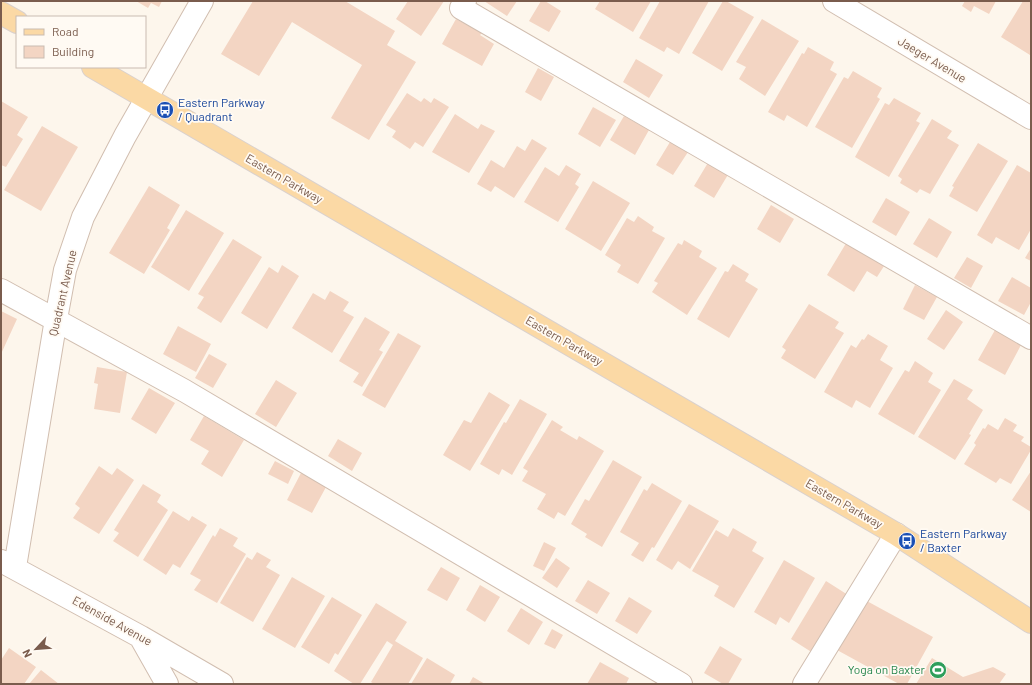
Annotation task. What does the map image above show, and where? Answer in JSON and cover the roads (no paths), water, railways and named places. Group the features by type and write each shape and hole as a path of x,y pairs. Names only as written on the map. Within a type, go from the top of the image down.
{"main road":[{"path":"1,13 16,21"},
{"name":"Eastern Parkway","path":"95,68 896,534 1031,622"}],"street":[{"name":"Quadrant Avenue","path":"8,564 65,270 83,217 125,136 202,1"},
{"path":"465,1 460,8 1031,338"},
{"name":"Jaeger Avenue","path":"834,1 1031,118"},
{"path":"1,290 185,391 681,684"},
{"path":"804,684 896,534"},
{"name":"Edenside Avenue","path":"8,564 141,637 222,684"},
{"path":"141,637 167,684"}],"place":[{"name":"Eastern Parkway / Quadrant","path":"165,110"},
{"name":"Eastern Parkway / Baxter","path":"907,541"},
{"name":"Yoga on Baxter","path":"938,670"}]}
